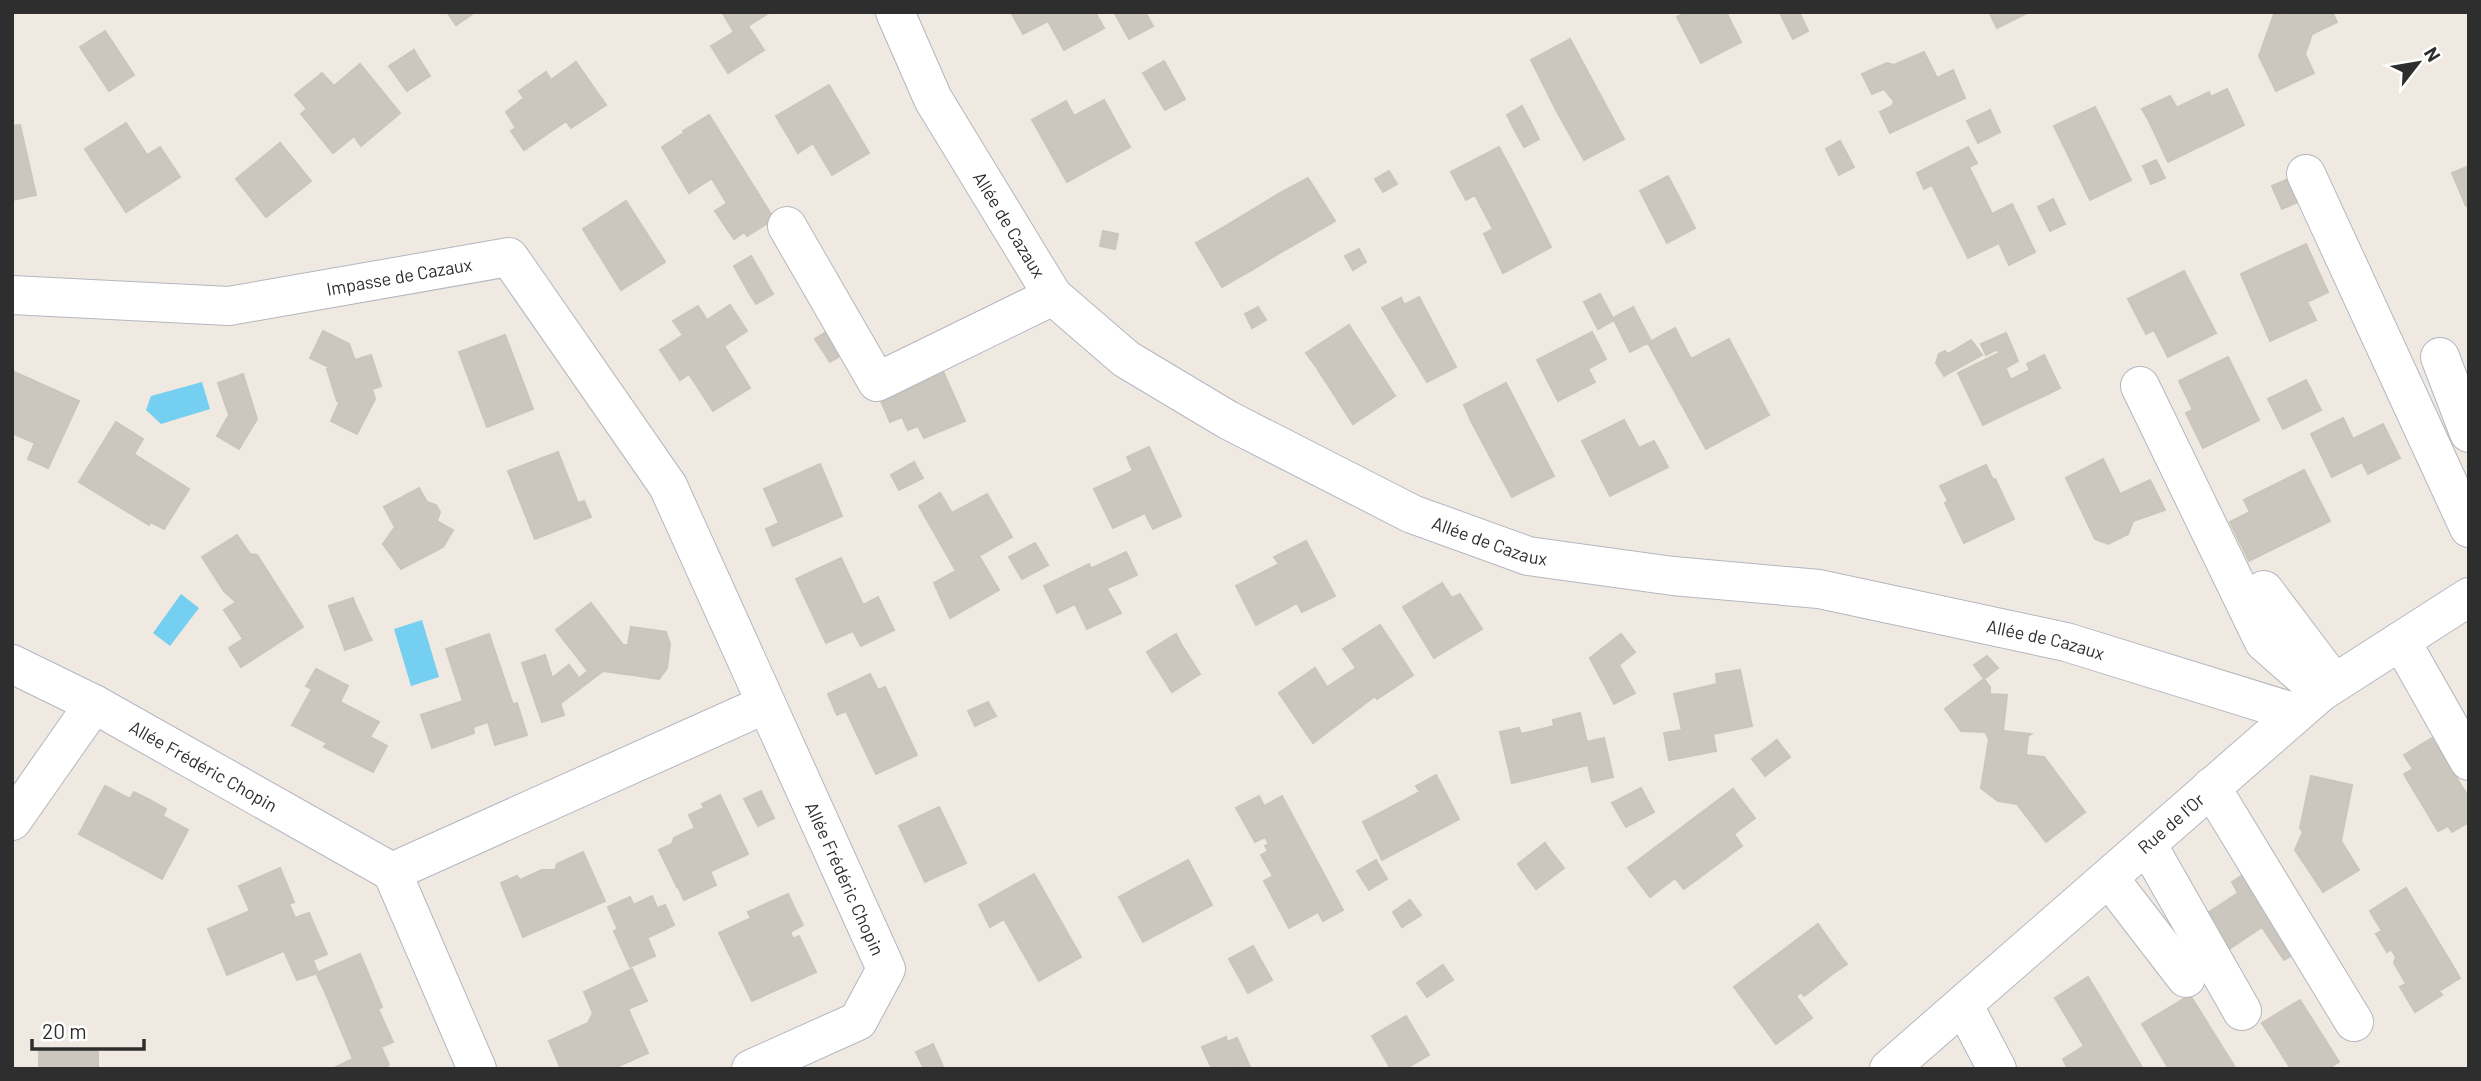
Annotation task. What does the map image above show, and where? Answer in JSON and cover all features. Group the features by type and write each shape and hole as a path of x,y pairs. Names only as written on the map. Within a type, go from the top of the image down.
{"street":[{"name":"Allée de Cazaux","path":"895,12 933,99 1053,296 1126,359 1228,420 1412,514 1528,556 1673,576 1819,589 2317,696"},
{"path":"2306,174 2469,528"},
{"path":"787,226 877,382 1053,296"},
{"name":"Impasse de Cazaux","path":"12,295 229,306 509,257 668,486"},
{"path":"2440,357 2469,433"},
{"path":"2140,386 2263,642 2317,696"},
{"name":"Allée Frédéric Chopin","path":"668,486 886,969 858,1020 751,1069"},
{"path":"2264,590 2317,696"},
{"name":"Rue de l'Or","path":"1889,1069 2317,696 2469,597"},
{"path":"2401,641 2469,761"},
{"name":"Allée Frédéric Chopin","path":"12,664 94,704 392,872"},
{"path":"12,821 94,704"},
{"path":"477,1069 392,872 766,704"},
{"path":"2211,787 2354,1022"},
{"path":"2147,844 2242,1011"},
{"path":"2109,878 2186,978"},
{"path":"1964,1006 1997,1069"}],"water":[{"path":"202,382 210,409 161,424 146,410 151,396"},
{"path":"181,594 199,608 170,646 153,633"},
{"path":"422,620 439,677 411,686 394,629"}],"building":[{"path":"447,12 475,12 456,25"},
{"path":"722,12 770,12 748,26 764,50 728,73 711,46 734,32"},
{"path":"1011,12 1095,12 1104,28 1064,50 1048,21 1023,34"},
{"path":"1114,12 1145,12 1153,26 1129,39"},
{"path":"1687,12 1726,12 1741,42 1701,63 1677,17"},
{"path":"1799,12 1808,31 1793,39 1780,13"},
{"path":"1989,12 2026,12 2027,13 1997,28"},
{"path":"2274,12 2332,12 2337,22 2312,34 2305,54 2314,73 2276,91 2259,56 2263,45 2270,48 2281,16"},
{"path":"2274,14 2281,16 2270,48 2263,45"},
{"path":"105,31 134,75 109,91 80,47"},
{"path":"1570,39 1597,89 1556,110 1531,60"},
{"path":"414,50 418,57 394,73 389,66"},
{"path":"1924,52 1937,78 1953,70 1965,98 1890,133 1880,112 1892,106 1894,101 1884,89 1872,94 1862,74 1887,63 1894,65"},
{"path":"418,57 430,76 407,91 394,73"},
{"path":"1164,61 1185,99 1165,110 1143,73"},
{"path":"576,62 606,105 571,128 566,121 524,150 511,131 516,128 506,112 524,98 519,91 546,72 551,80"},
{"path":"360,64 400,113 361,146 354,136 333,153 301,114 307,109 295,95 322,73 334,86"},
{"path":"829,85 869,153 832,175 813,143 798,153 776,116"},
{"path":"1597,89 1624,139 1584,160 1556,110"},
{"path":"2227,89 2244,125 2168,162 2149,121 2209,92 2211,97"},
{"path":"2170,96 2177,108 2149,121 2142,109"},
{"path":"1104,100 1130,147 1067,182 1032,120 1066,101 1074,116"},
{"path":"1522,106 1531,123 1515,131 1507,115"},
{"path":"2095,107 2131,180 2090,200 2054,126"},
{"path":"1990,110 2000,132 1978,143 1967,121"},
{"path":"709,115 774,219 747,236 683,131"},
{"path":"126,123 147,155 160,147 180,177 126,212 85,149"},
{"path":"1531,123 1539,139 1524,147 1515,131"},
{"path":"20,125 36,195 12,200 12,126"},
{"path":"684,133 712,178 689,193 662,147"},
{"path":"1840,141 1854,167 1839,175 1826,149"},
{"path":"280,143 311,181 266,217 236,179"},
{"path":"1499,147 1523,192 1484,212 1475,195 1466,200 1451,172"},
{"path":"1968,147 1977,163 1969,167 1992,214 2012,204 2035,252 2009,265 1999,243 1968,258 1932,185 1924,189 1917,173"},
{"path":"2156,160 2165,178 2151,184 2143,166"},
{"path":"2469,166 2469,205 2466,206 2452,173"},
{"path":"1389,171 1397,184 1383,192 1375,179"},
{"path":"1668,176 1695,228 1667,243 1640,191"},
{"path":"2293,177 2304,199 2282,209 2272,186"},
{"path":"1308,178 1335,221 1306,238 1280,193"},
{"path":"1523,192 1551,247 1503,273 1484,234 1493,229 1484,212"},
{"path":"1280,193 1306,238 1278,254 1252,210"},
{"path":"2053,199 2065,224 2050,231 2038,207"},
{"path":"626,201 665,262 621,290 583,229"},
{"path":"726,204 744,232 734,239 715,211"},
{"path":"1252,210 1278,254 1250,271 1224,227"},
{"path":"1224,227 1250,271 1222,287 1196,243"},
{"path":"1103,231 1118,234 1115,249 1100,246"},
{"path":"2306,244 2328,292 2307,302 2316,320 2270,341 2241,274"},
{"path":"1359,249 1366,262 1353,270 1345,256"},
{"path":"751,256 765,280 748,291 734,266"},
{"path":"2184,271 2216,333 2168,357 2154,330 2146,334 2128,299"},
{"path":"765,280 773,294 756,304 748,291"},
{"path":"1600,294 1614,320 1598,329 1584,302"},
{"path":"1419,297 1456,367 1427,382 1382,308 1401,298 1404,305"},
{"path":"730,305 747,331 724,346 750,388 713,411 689,374 680,380 660,350 683,335 673,321 698,306 707,320"},
{"path":"1258,307 1266,320 1252,328 1245,314"},
{"path":"1633,307 1651,341 1630,352 1613,318"},
{"path":"1349,325 1395,396 1353,424 1317,368 1333,357 1323,342"},
{"path":"834,327 848,351 830,362 815,339"},
{"path":"1675,328 1691,359 1729,339 1769,415 1706,449 1648,343"},
{"path":"323,331 349,344 355,360 371,355 381,386 372,389 375,399 357,434 331,421 341,399 331,368 310,358"},
{"path":"1592,332 1606,359 1588,369 1595,382 1558,401 1537,360"},
{"path":"2006,333 2018,361 2005,368 1997,349 1986,355 1981,344"},
{"path":"505,335 533,409 487,427 459,352"},
{"path":"1971,340 1982,355 1944,376 1936,363 1939,354 1945,351 1948,354"},
{"path":"1323,342 1333,357 1317,368 1306,353"},
{"path":"1999,353 2022,406 1983,425 1958,373"},
{"path":"2044,355 2060,388 2042,397 2027,364"},
{"path":"2228,357 2259,420 2203,448 2186,413 2193,410 2179,381"},
{"path":"331,368 341,399 337,401 327,369"},
{"path":"942,369 965,421 924,438 918,426 908,430 902,417 890,422 881,401 893,396 890,389 898,386 900,393 926,381 923,377"},
{"path":"2030,370 2042,397 2022,406 2010,380"},
{"path":"12,371 79,401 48,468 28,459 35,443 12,433"},
{"path":"243,374 257,419 239,449 217,436 229,415 218,383"},
{"path":"2306,380 2321,410 2283,429 2268,399"},
{"path":"1506,383 1554,476 1526,490 1519,477 1511,474 1502,479 1471,421 1492,410 1483,395"},
{"path":"1483,395 1492,410 1471,421 1464,405"},
{"path":"2343,418 2353,439 2383,424 2400,458 2368,474 2362,462 2332,477 2311,434"},
{"path":"1624,420 1639,448 1654,441 1668,467 1610,496 1582,441"},
{"path":"116,422 143,439 134,454 189,489 164,529 151,522 149,525 79,482"},
{"path":"1149,447 1181,516 1153,529 1145,513 1113,528 1094,489 1133,471 1127,457"},
{"path":"558,452 578,503 584,501 591,517 535,539 508,471"},
{"path":"2103,459 2120,494 2150,480 2165,510 2133,521 2128,534 2108,544 2095,539 2066,478"},
{"path":"914,462 923,478 899,490 891,475"},
{"path":"820,464 842,516 773,546 766,529 779,523 764,489"},
{"path":"1986,465 1993,480 1948,501 1940,486"},
{"path":"2304,470 2330,521 2249,561 2230,522 2250,512 2244,500"},
{"path":"1511,474 1519,477 1526,490 1512,497 1502,479"},
{"path":"1995,479 2014,519 1964,543 1945,503"},
{"path":"419,488 427,502 436,505 440,512 437,521 453,530 443,547 401,569 383,544 395,527 384,507"},
{"path":"940,493 952,513 987,494 1012,537 979,556 999,590 950,618 934,583 956,571 919,506"},
{"path":"237,535 250,554 257,555 303,627 241,667 229,648 243,639 224,610 236,602 224,591 202,557"},
{"path":"1306,541 1335,596 1302,612 1297,603 1256,625 1236,586 1279,564 1274,557"},
{"path":"1035,543 1048,565 1022,579 1009,557"},
{"path":"1126,552 1137,575 1101,591 1090,569"},
{"path":"841,558 863,605 878,597 894,630 861,646 853,631 826,643 796,579"},
{"path":"1089,564 1101,591 1057,613 1044,586"},
{"path":"1442,583 1452,598 1460,594 1482,629 1434,658 1403,607"},
{"path":"1107,589 1121,613 1087,629 1075,604"},
{"path":"353,598 355,604 331,612 329,606"},
{"path":"591,603 623,645 628,645 631,627 666,632 670,644 667,668 659,679 625,674 625,666 600,662 588,671 556,630"},
{"path":"355,604 362,619 337,628 331,612"},
{"path":"362,619 369,635 343,644 337,628"},
{"path":"1380,625 1413,675 1377,699 1375,696 1313,743 1279,693 1315,668 1327,687 1356,668 1343,649"},
{"path":"489,634 513,705 517,703 527,735 495,745 488,722 473,727 474,733 432,748 421,715 463,701 446,649"},
{"path":"1176,634 1181,644 1153,662 1147,652"},
{"path":"1621,634 1635,652 1619,665 1628,681 1608,692 1590,658"},
{"path":"369,635 372,640 345,650 343,644"},
{"path":"1181,644 1200,674 1172,692 1153,662"},
{"path":"545,655 564,715 542,722 522,663"},
{"path":"1987,656 1998,668 1984,679 1974,665"},
{"path":"600,662 625,666 625,674 603,671 561,703 552,678 569,665 579,678"},
{"path":"316,669 348,686 340,702 379,722 370,737 387,746 373,772 324,747 327,743 292,725 312,689 306,686"},
{"path":"1740,670 1752,726 1713,734 1716,751 1669,760 1664,733 1682,730 1674,694 1717,684 1716,674"},
{"path":"870,674 878,690 885,687 917,755 876,774 846,711 837,715 828,694"},
{"path":"1984,679 1990,687 1990,694 2007,695 2003,731 2031,734 2028,736 2026,755 2044,757 2085,812 2046,842 2017,804 1998,801 1981,788 1989,739 1985,732 1961,731 1945,709"},
{"path":"1628,681 1635,693 1614,704 1608,692"},
{"path":"988,702 996,716 975,726 968,711"},
{"path":"1580,713 1587,742 1604,738 1613,777 1592,782 1588,765 1512,783 1500,732 1519,728 1521,734 1554,726 1553,720"},
{"path":"2432,738 2469,798 2469,822 2452,832 2448,826 2438,831 2404,774 2413,769 2404,755"},
{"path":"1777,740 1790,757 1765,776 1752,759"},
{"path":"1436,775 1459,819 1382,860 1363,822 1420,792 1416,786"},
{"path":"2311,776 2352,785 2341,841 2359,870 2323,892 2295,850 2303,832 2300,828"},
{"path":"105,786 130,799 134,792 150,800 120,856 79,834"},
{"path":"1641,788 1654,812 1626,827 1612,803"},
{"path":"1733,789 1755,818 1734,834 1742,846 1684,889 1675,878 1650,897 1628,868"},
{"path":"761,791 774,818 758,826 744,799"},
{"path":"720,795 748,854 677,887 659,850 672,844 674,838 695,828 689,815 704,808 702,804"},
{"path":"1259,796 1264,806 1282,796 1343,910 1323,921 1318,912 1289,928 1264,881 1273,876 1261,855 1268,851 1265,846 1269,844 1265,837 1255,842 1236,808"},
{"path":"150,800 166,809 163,816 188,830 162,879 120,856"},
{"path":"939,807 966,863 925,882 899,826"},
{"path":"1545,843 1550,850 1522,870 1518,864"},
{"path":"1550,850 1564,868 1536,889 1522,870"},
{"path":"583,852 605,901 523,937 501,883 517,876 520,880 542,870 555,870 557,864"},
{"path":"1188,860 1212,905 1143,942 1119,897"},
{"path":"1376,860 1387,879 1369,890 1357,871"},
{"path":"280,868 294,902 289,904 295,918 309,913 319,936 227,975 208,929 250,911 239,886"},
{"path":"710,871 716,885 684,900 678,887"},
{"path":"2249,871 2300,950 2284,960 2262,927 2226,951 2203,916 2238,893 2232,882"},
{"path":"1034,874 1081,957 1039,981 1004,919 990,927 979,905"},
{"path":"2406,888 2460,978 2439,991 2433,981 2421,988 2407,985 2394,963 2396,957 2391,949 2387,952 2376,934 2382,931 2370,911"},
{"path":"788,894 795,909 755,927 748,912"},
{"path":"652,896 666,929 647,938 633,905"},
{"path":"630,897 640,920 618,930 608,907"},
{"path":"1410,900 1421,915 1402,927 1393,912"},
{"path":"665,905 674,925 666,929 657,908"},
{"path":"795,909 803,925 790,932 793,939 799,936 816,972 752,1001 719,933 751,918 755,927"},
{"path":"640,920 655,956 630,967 614,931"},
{"path":"1818,924 1842,958 1826,969 1831,975 1804,996 1802,992 1796,996 1812,1018 1776,1044 1734,987"},
{"path":"319,936 327,954 292,969 284,951"},
{"path":"1253,946 1272,980 1248,993 1229,959"},
{"path":"360,954 368,973 325,992 316,973"},
{"path":"1842,958 1847,964 1831,975 1826,969"},
{"path":"313,960 318,973 297,980 292,969"},
{"path":"1443,965 1453,980 1427,997 1417,983"},
{"path":"632,969 647,1001 628,1009 648,1053 612,1069 561,1069 549,1041 588,1023 593,1013 584,992"},
{"path":"368,973 382,1007 378,1009 393,1042 381,1047 389,1065 380,1069 332,1069 353,1059 325,992"},
{"path":"2088,977 2143,1069 2068,1069 2063,1059 2084,1046 2055,998"},
{"path":"2433,981 2442,995 2415,1012 2400,987 2406,984 2421,988"},
{"path":"2190,995 2236,1069 2169,1069 2142,1024"},
{"path":"2300,1000 2339,1062 2327,1069 2291,1069 2262,1023"},
{"path":"1406,1016 1429,1055 1405,1069 1391,1069 1372,1036"},
{"path":"1226,1037 1240,1069 1212,1069 1202,1047"},
{"path":"1237,1038 1251,1069 1240,1069 1227,1042"},
{"path":"933,1044 944,1069 924,1069 916,1052"},
{"path":"98,1049 98,1069 39,1069 39,1050"}]}
